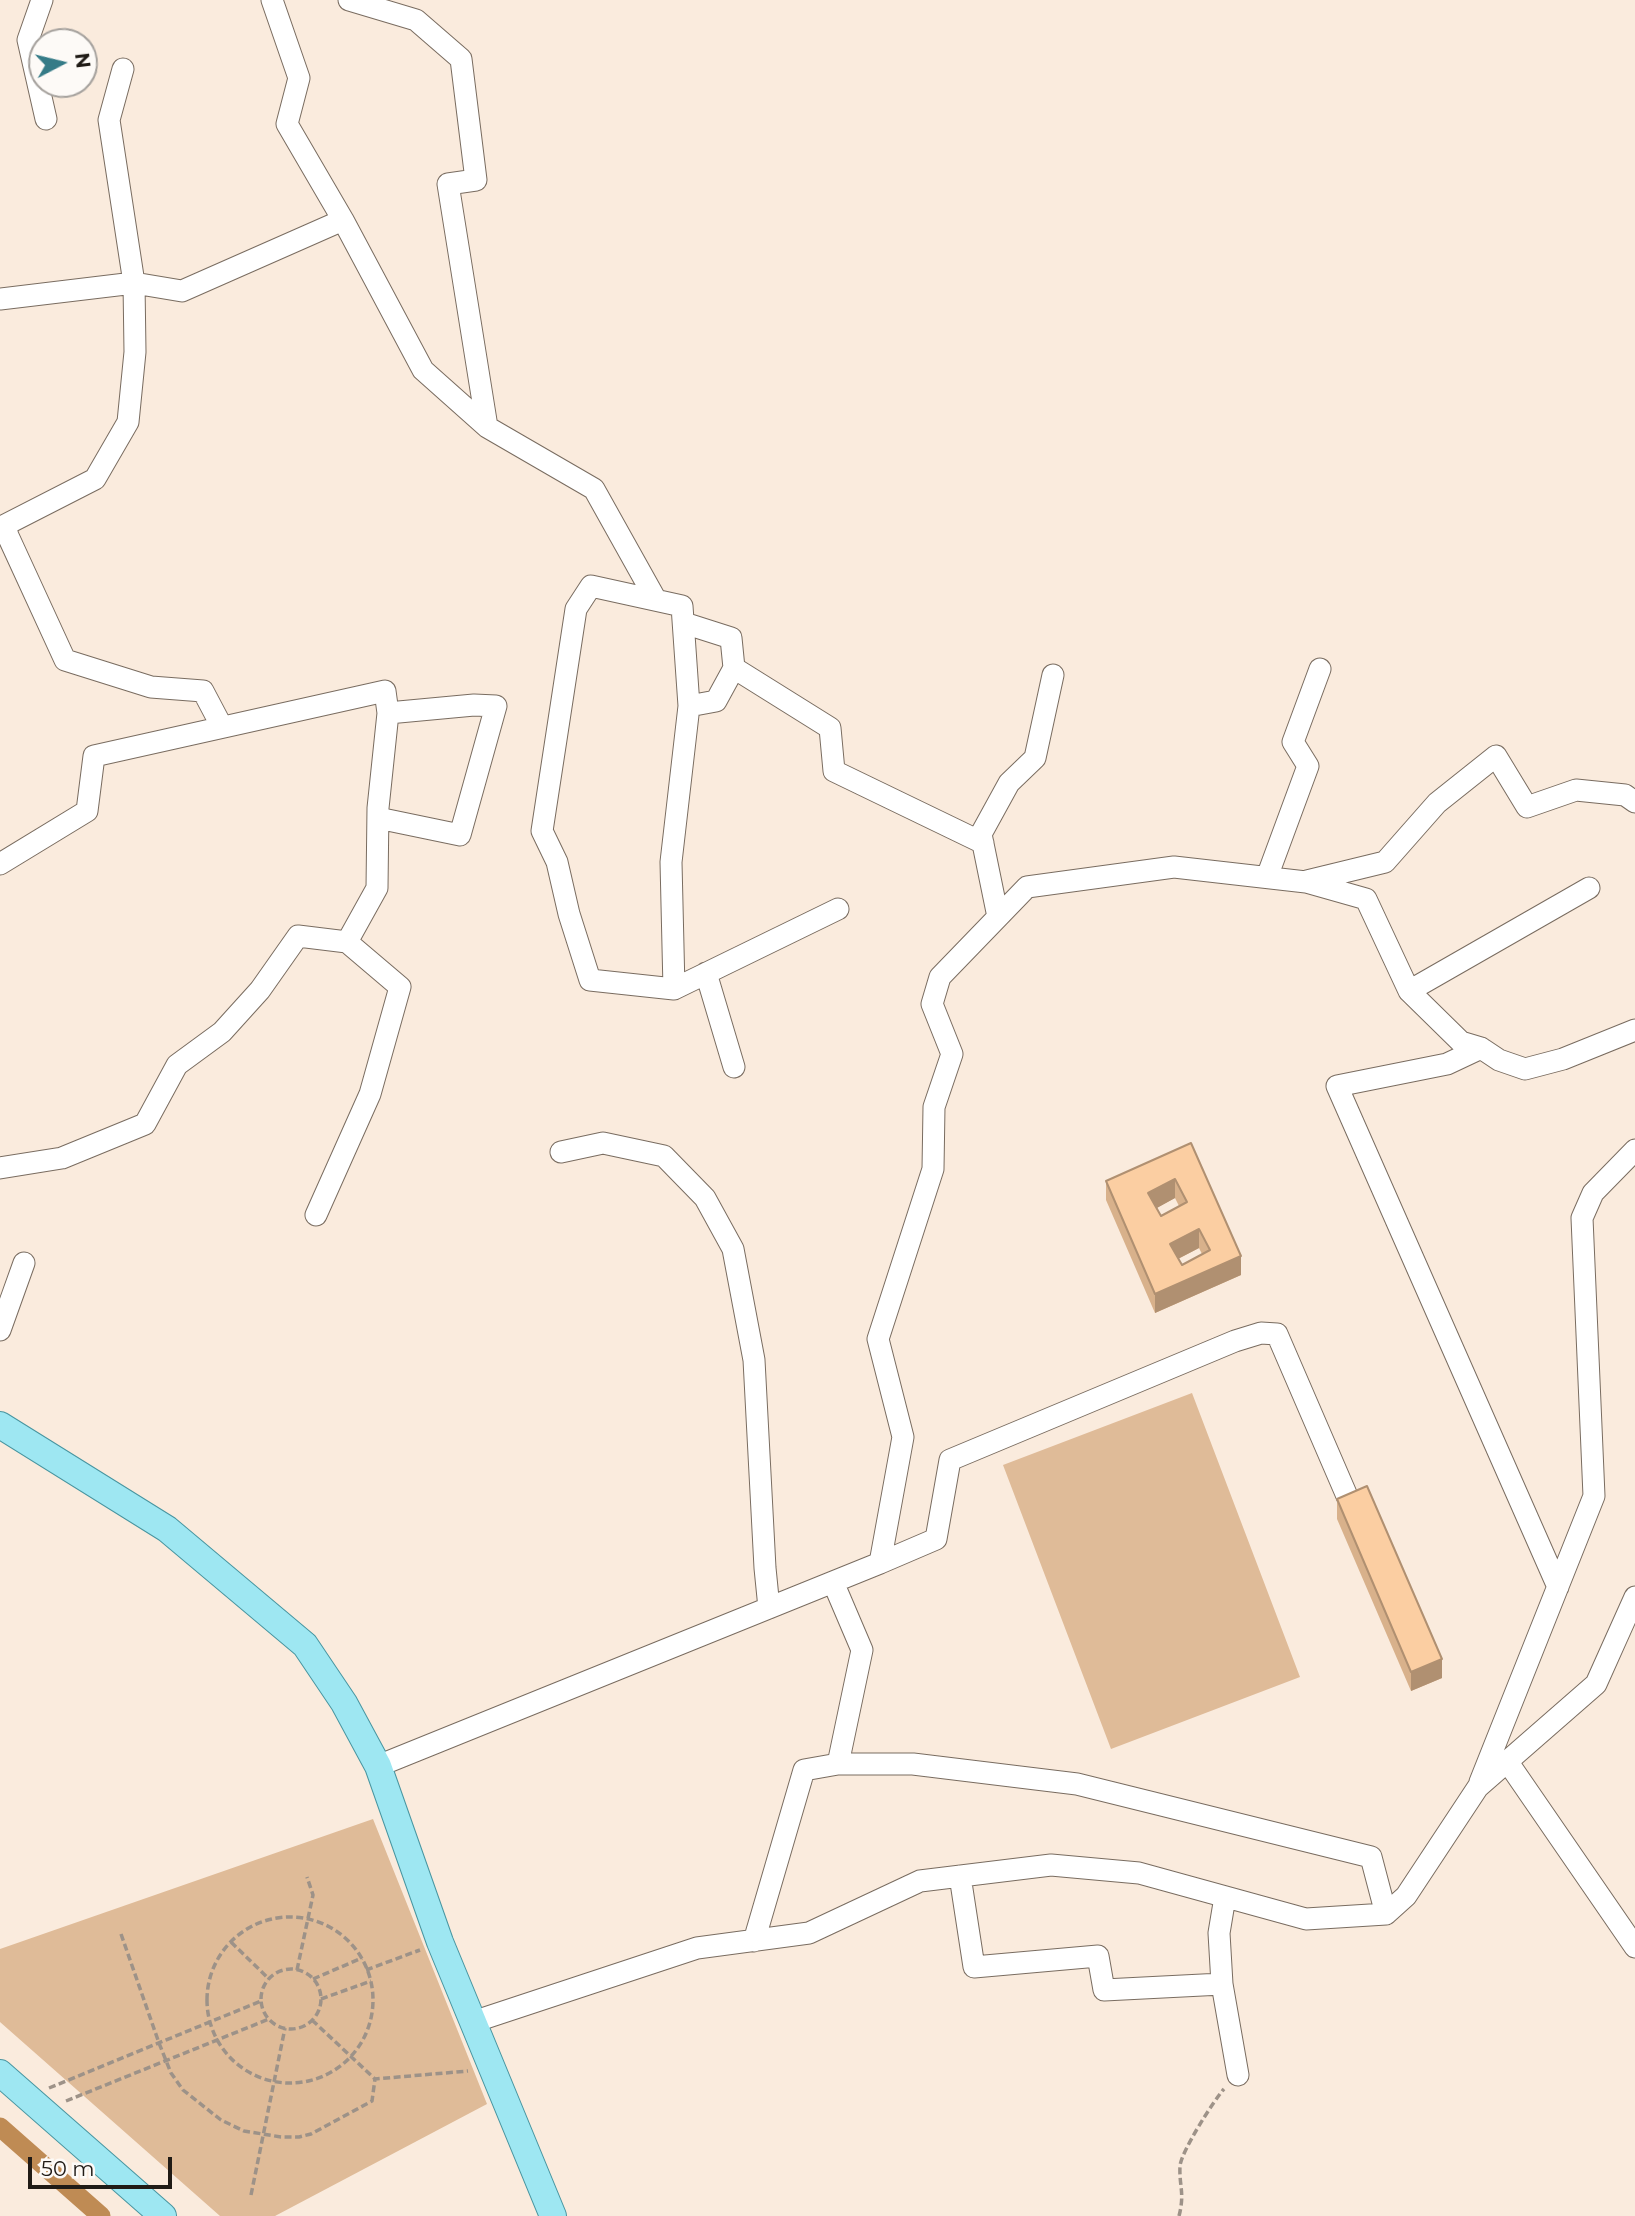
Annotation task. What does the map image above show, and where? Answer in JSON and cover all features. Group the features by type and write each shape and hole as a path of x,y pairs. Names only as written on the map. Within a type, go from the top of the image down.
{"main road":[{"path":"0,1425 167,1529 305,1645 344,1703 378,1766 440,1942 554,2216"},
{"path":"0,2073 163,2216"}],"street":[{"path":"42,0 28,40 46,119"},
{"path":"272,0 299,78 287,124 343,220 423,370 487,427 594,489 656,600"},
{"path":"349,0 415,20 461,59 476,180 448,184 487,427"},
{"path":"123,69 109,120 134,283 135,352 128,422 95,480 5,525 65,660 151,687 203,691 222,727"},
{"path":"0,299 134,283 182,290 343,220"},
{"path":"674,989 671,862 689,706 682,606 590,586 576,609 542,831 557,862 569,914 590,980 674,989 838,909"},
{"path":"684,623 731,638 734,668 716,701 689,706"},
{"path":"734,668 830,728 834,771 984,843"},
{"path":"1267,877 1308,766 1293,742 1320,669"},
{"path":"998,917 981,834 1009,783 1035,758 1052,675"},
{"path":"0,863 87,811 94,755 386,691 388,713 378,818 377,888 347,942"},
{"path":"378,818 460,835 496,706 474,705 388,713"},
{"path":"1306,882 1385,862 1437,803 1496,756 1527,807 1576,790 1625,795 1635,802"},
{"path":"880,1563 903,1437 878,1339 933,1168 934,1107 952,1054 932,1004 940,978 1027,887 1174,867 1306,882 1366,899 1409,990 1461,1042 1481,1048 1499,1060 1525,1069 1563,1059 1635,1030"},
{"path":"1409,990 1589,888"},
{"path":"0,1168 62,1158 145,1124 177,1065 222,1032 260,990 298,936 347,942 400,987 370,1094 316,1215"},
{"path":"706,973 734,1067"},
{"path":"1481,1048 1447,1064 1337,1086 1558,1587"},
{"path":"561,1152 603,1143 664,1156 705,1198 733,1249 754,1360 769,1608"},
{"path":"473,2022 697,1948 809,1933 920,1881 1051,1865 1139,1873 1306,1919 1386,1914 1406,1896 1478,1787 1594,1496 1583,1217 1593,1193 1635,1150"},
{"path":"0,1329 23,1264"},
{"path":"378,1766 936,1539 950,1460 1235,1341 1261,1333 1277,1334 1350,1503"},
{"path":"833,1582 862,1650 838,1764"},
{"path":"1478,1787 1596,1684 1635,1597"},
{"path":"1507,1761 1635,1947"},
{"path":"754,1941 804,1770 838,1764 913,1763 1077,1784 1371,1857 1386,1914"},
{"path":"960,1876 974,1967 1098,1956 1104,1990 1222,1983"},
{"path":"1225,1897 1219,1933 1222,1983 1238,2075"}],"path":[{"path":"298,1970 313,1895 307,1877"},
{"path":"295,1916 308,1919 322,1922 345,1937 362,1958 371,1981 372,2012 364,2038 351,2056 325,2076 299,2083 274,2082 246,2071 225,2053 210,2022 206,2002 211,1974 223,1950 243,1931 268,1919 295,1916"},
{"path":"121,1934 166,2060 183,2090 221,2120 244,2131 264,2135 299,2137 312,2134 372,2101 375,2079"},
{"path":"231,1942 269,1979"},
{"path":"366,1970 440,1942"},
{"path":"313,1979 362,1958"},
{"path":"281,1970 298,1970 313,1979 321,1999 318,2012 312,2020 304,2026 285,2028 268,2019 261,2001 262,1991 269,1979 281,1970"},
{"path":"321,1999 371,1981"},
{"path":"34,2104 159,2043 261,2001"},
{"path":"34,2104 166,2060 268,2019"},
{"path":"312,2020 375,2079 493,2069"},
{"path":"251,2195 285,2028"},
{"path":"1179,2216 1184,2199 1180,2163 1213,2100 1238,2075"}],"shaded area":[{"path":"1192,1393 1300,1677 1111,1749 1003,1465"},
{"path":"373,1819 487,2104 275,2216 220,2216 0,2022 0,1949"}],"building":[{"path":"1191,1143 1241,1256 1155,1294 1106,1181","holes":["1175,1179 1187,1202 1161,1216 1148,1193","1199,1229 1210,1250 1182,1265 1170,1244"]},
{"path":"1367,1486 1442,1659 1411,1672 1337,1499"}],"waterway":[{"path":"0,2127 101,2216"}]}
